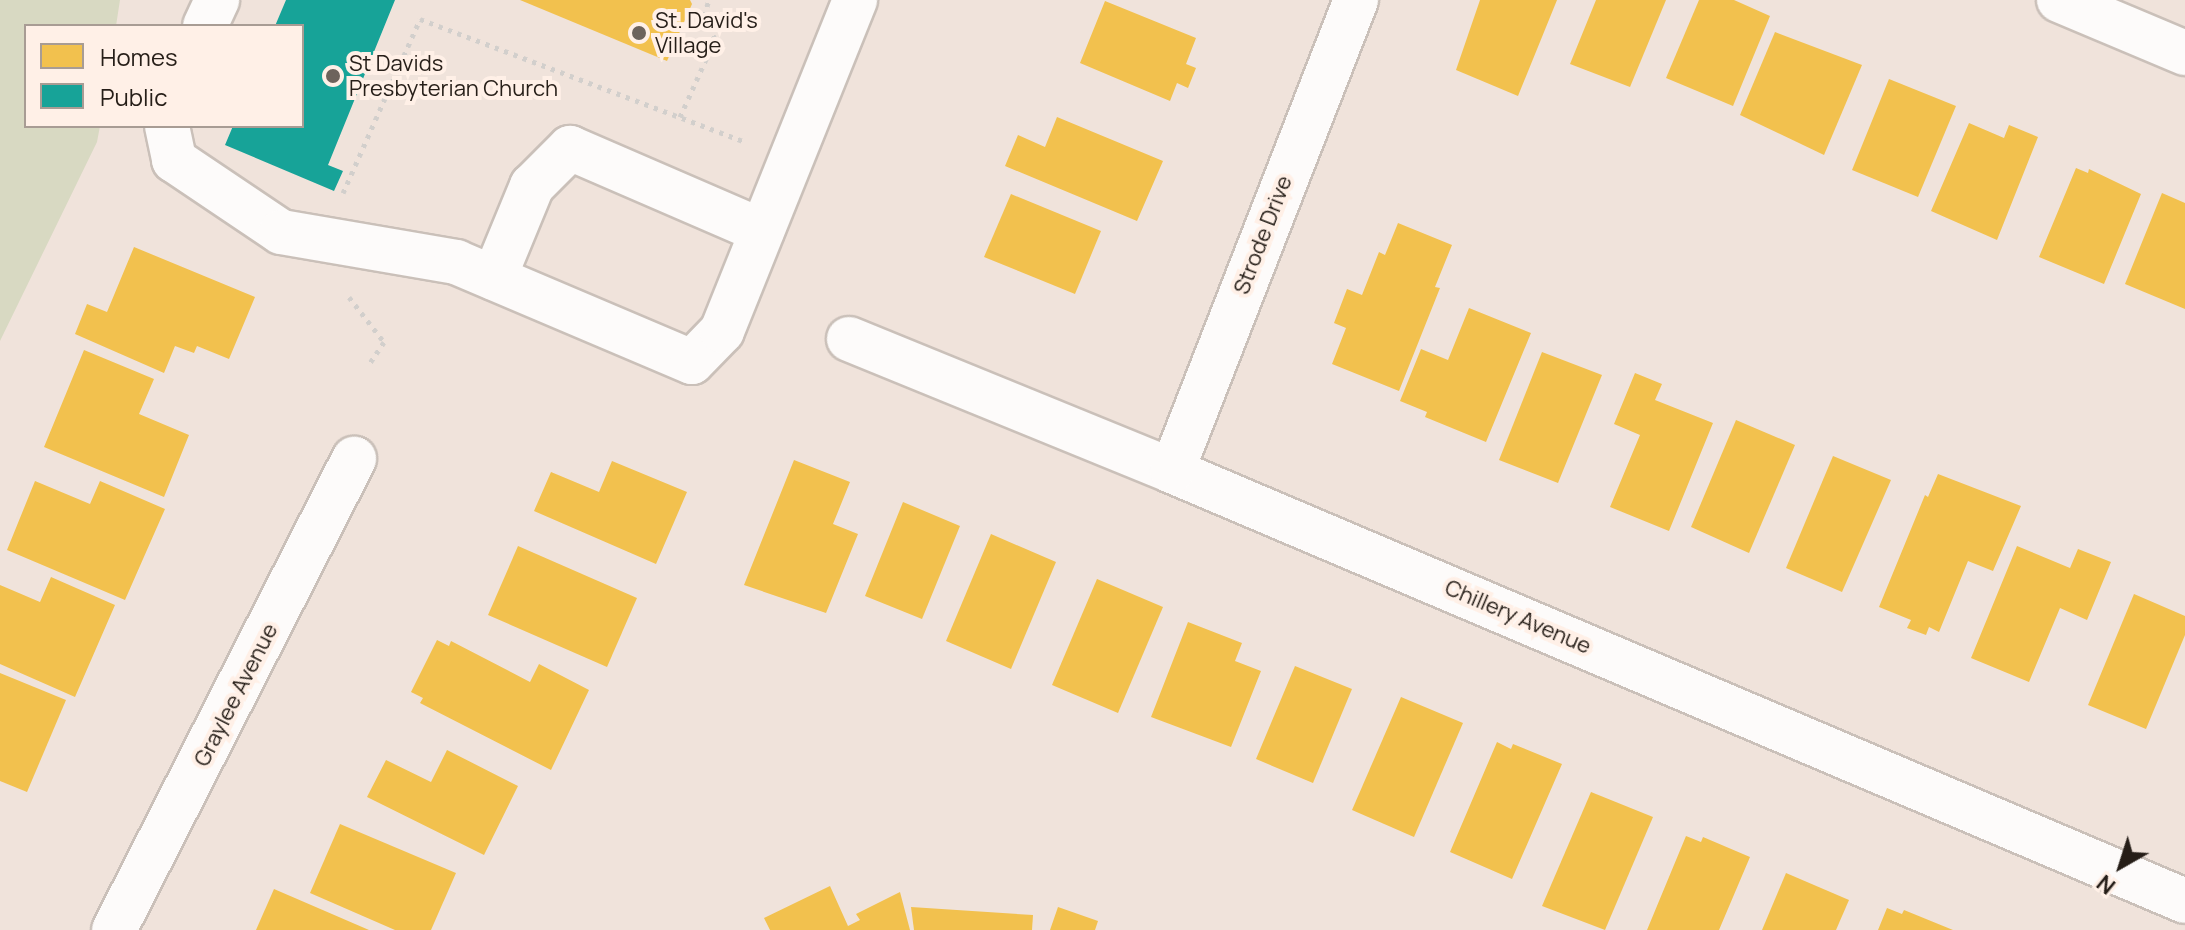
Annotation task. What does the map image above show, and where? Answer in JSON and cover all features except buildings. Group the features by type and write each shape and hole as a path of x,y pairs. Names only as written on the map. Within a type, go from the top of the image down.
{"street":[{"path":"206,24 217,0"},
{"path":"167,128 174,160 281,232 456,262 692,362 722,331 855,0"},
{"name":"Strode Drive","path":"1172,471 1356,0"},
{"path":"2059,0 2185,53"},
{"path":"494,278 532,186 570,148 762,231"},
{"name":"Chillery Avenue","path":"849,339 1172,471 2185,901"},
{"name":"Graylee Avenue","path":"114,930 354,459"}],"path":[{"path":"680,117 715,39 704,16 709,0"},
{"path":"368,366 384,342 334,277 340,201 420,19 791,159"}],"green space":[{"path":"0,0 120,0 116,24 24,24 24,128 100,128 97,142 0,341"}],"place":[{"name":"St. David's Village","path":"639,33"},
{"name":"St Davids Presbyterian Church","path":"333,76"}]}
